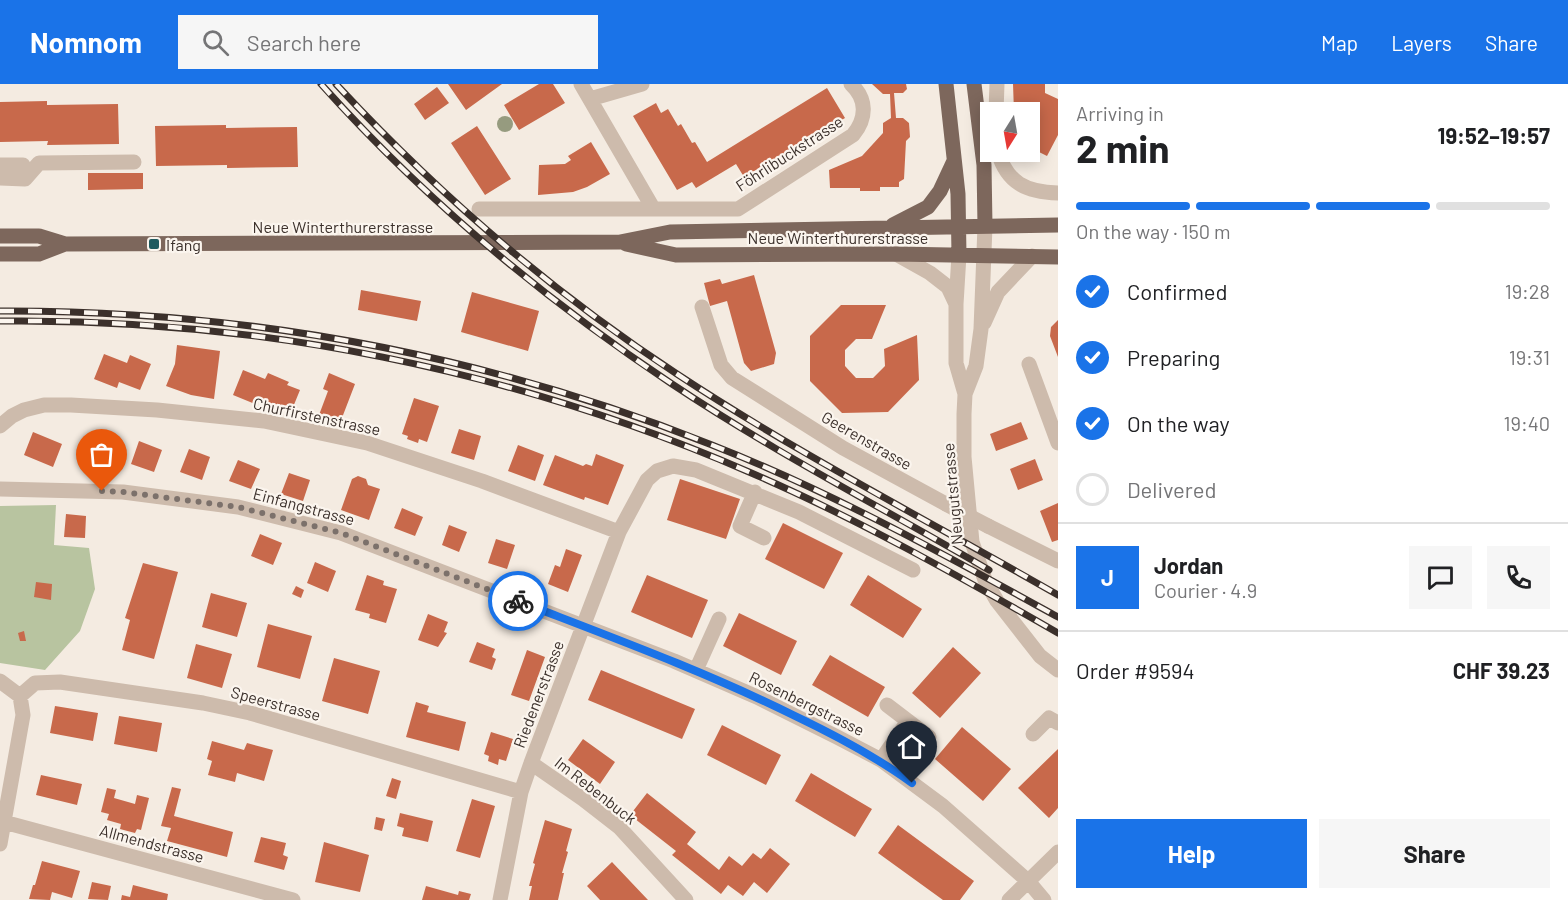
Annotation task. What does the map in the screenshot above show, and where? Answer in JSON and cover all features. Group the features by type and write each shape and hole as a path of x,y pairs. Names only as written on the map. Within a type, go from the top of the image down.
{"main road":[{"name":"Neugutstrasse","path":"946,84 955,159 960,226 959,255"},
{"name":"Neugutstrasse","path":"974,84 984,165 985,226"},
{"path":"887,228 928,207 940,191 955,159"},
{"name":"Neue Winterthurerstrasse","path":"0,236 39,236 65,244 620,242 670,232 1058,225"},
{"name":"Neue Winterthurerstrasse","path":"620,242 676,255 896,254 1058,257"},
{"name":"Neue Winterthurerstrasse","path":"0,254 39,254 65,244"}],"street":[{"path":"479,209 653,208 581,84"},
{"path":"590,99 642,84"},
{"name":"Föhrlibuckstrasse","path":"653,208 738,208 853,135 860,126 864,113 858,91 851,84"},
{"path":"996,102 997,84"},
{"path":"0,177 25,179 39,163 134,162"},
{"path":"1001,162 1012,179 1026,188 1043,193 1058,193"},
{"path":"0,165 23,165"},
{"name":"Neugutstrasse","path":"965,394 976,366 981,329 985,226"},
{"path":"896,254 930,273 948,287 956,304"},
{"name":"Neugutstrasse","path":"959,255 956,363 965,394 964,457 972,542 985,580 997,601 1040,656 1058,670"},
{"name":"Neugutstrasse","path":"981,329 998,292 1032,256"},
{"name":"Geerenstrasse","path":"702,307 721,365 732,378 843,448 1058,561"},
{"path":"1029,364 1058,443"},
{"name":"Churfirstenstrasse","path":"2,421 24,410 44,405 71,405 157,410 264,421 368,443 483,481 619,532"},
{"name":"Riedenerstrasse","path":"500,900 521,792 531,763 619,532 646,480 657,471 673,466 696,470 755,492 913,570"},
{"name":"Einfangstrasse","path":"0,489 123,492 238,507 341,533 584,627"},
{"path":"755,492 740,526 764,538"},
{"path":"696,670 719,620"},
{"name":"Rosenbergstrasse","path":"584,627 696,670 757,697 881,760 943,806 1028,881 1044,900"},
{"path":"0,681 20,696 22,715 2,821 0,844"},
{"name":"Speerstrasse","path":"20,696 35,683 60,682 203,702 261,716 521,792"},
{"path":"887,705 929,737"},
{"path":"1033,734 1049,718 1058,723"},
{"path":"881,760 908,721"},
{"name":"Im Rebenbuck","path":"531,763 619,827 686,900"},
{"name":"Allmendstrasse","path":"2,821 293,900"},
{"path":"1009,900 1058,852"}],"green space":[{"path":"56,505 54,545 89,548 95,589 80,631 45,670 0,663 0,506"}],"building":[{"path":"448,84 502,84 466,110"},
{"path":"539,84 553,84 565,103 519,130 504,105"},
{"path":"872,84 906,84 907,89 903,93 894,93 896,118 903,118 909,123 910,137 906,141 904,179 899,182 899,187 880,187 880,191 830,188 829,170 862,156 883,133 883,123 891,118 890,94 883,94"},
{"path":"1013,84 1045,84 1045,93 1058,99 1058,135 1047,156 1040,152 1040,102 1014,102"},
{"path":"437,87 449,103 425,120 414,104"},
{"path":"827,88 845,118 744,177 736,164 696,188 692,182 677,190 633,116 656,103 661,113 668,109 678,126 681,124 692,143 695,142 707,162"},
{"path":"47,101 47,105 118,104 119,144 47,145 48,141 0,142 0,102"},
{"path":"226,125 226,128 297,127 298,167 156,166 155,126"},
{"path":"477,126 511,179 485,195 451,143"},
{"path":"591,142 610,174 573,192 538,195 539,165 565,164 571,160 568,156"},
{"path":"88,173 143,173 143,189 88,190"},
{"path":"754,275 776,353 774,364 751,371 744,363 727,301 710,306 704,283 720,279 722,284"},
{"path":"361,290 421,301 417,321 358,310"},
{"path":"472,292 539,311 528,351 461,332"},
{"path":"841,305 886,305 872,339 856,339 845,350 845,366 856,378 873,378 885,366 884,349 917,335 919,380 888,412 842,413 810,381 810,336"},
{"path":"1058,320 1058,357 1050,336 1051,327"},
{"path":"177,345 220,351 214,399 191,395 166,386 175,364"},
{"path":"104,354 127,363 130,355 151,364 140,390 119,382 117,388 94,379"},
{"path":"243,370 265,379 268,373 289,382 287,385 300,390 291,412 258,398 255,404 233,395"},
{"path":"329,373 355,384 340,423 319,415 328,391 323,389"},
{"path":"414,398 439,406 427,442 419,439 418,443 407,439 408,436 402,434"},
{"path":"1021,422 1028,439 996,451 990,434"},
{"path":"459,429 481,436 474,460 451,453"},
{"path":"33,432 62,444 53,467 24,455"},
{"path":"91,435 113,444 103,467 82,457"},
{"path":"139,441 162,450 154,472 131,464"},
{"path":"518,445 544,455 535,481 508,471"},
{"path":"189,449 210,457 202,480 180,472"},
{"path":"596,454 624,465 608,505 585,497 584,500 543,485 555,455 583,466 586,464 592,466"},
{"path":"1035,459 1043,480 1018,490 1010,469"},
{"path":"238,460 260,469 251,489 229,481"},
{"path":"289,473 310,480 303,501 281,494"},
{"path":"358,476 366,479 368,485 380,489 369,520 341,510 352,479"},
{"path":"680,479 740,499 726,539 667,520"},
{"path":"1058,503 1058,540 1052,542 1040,511"},
{"path":"402,508 423,517 415,536 394,528"},
{"path":"66,514 86,516 85,538 64,537"},
{"path":"783,523 843,553 824,589 765,559"},
{"path":"449,525 467,532 459,552 442,545"},
{"path":"260,534 282,543 273,565 251,556"},
{"path":"496,539 515,545 507,569 488,563"},
{"path":"566,549 582,555 568,592 548,584 555,565 560,567"},
{"path":"315,562 336,571 328,592 307,583"},
{"path":"143,563 178,572 154,659 122,650 130,620 125,618"},
{"path":"367,575 384,581 383,585 397,589 386,623 369,618 370,614 355,610"},
{"path":"647,575 708,600 692,638 631,612"},
{"path":"868,575 922,609 903,638 850,605"},
{"path":"36,582 52,584 51,600 34,597"},
{"path":"296,586 304,590 301,598 292,594"},
{"path":"211,593 247,603 237,637 202,627"},
{"path":"739,613 797,641 781,675 723,646"},
{"path":"428,614 448,622 444,632 447,633 438,647 418,640"},
{"path":"268,624 312,636 300,679 257,667"},
{"path":"24,631 26,641 20,641 18,633"},
{"path":"477,642 495,649 492,657 496,659 492,670 469,662"},
{"path":"196,644 232,654 222,688 187,678"},
{"path":"953,647 981,673 940,718 912,693"},
{"path":"527,650 545,657 529,701 511,695"},
{"path":"830,655 885,687 868,717 812,685"},
{"path":"334,658 380,671 368,714 322,701"},
{"path":"601,670 695,709 682,739 588,700"},
{"path":"416,702 429,706 427,712 466,722 459,751 406,737"},
{"path":"55,706 98,713 93,741 50,733"},
{"path":"119,716 162,723 157,752 114,744"},
{"path":"722,725 781,755 766,785 707,755"},
{"path":"962,727 1011,769 983,801 935,759"},
{"path":"491,732 513,739 506,761 499,759 498,765 488,761 489,756 484,754"},
{"path":"583,739 615,762 600,784 568,760"},
{"path":"212,741 244,750 247,743 273,750 264,781 237,773 235,782 208,775 212,761 207,759"},
{"path":"1058,749 1058,808 1049,818 1018,788"},
{"path":"811,773 872,809 855,837 795,801"},
{"path":"41,775 82,784 77,805 36,795"},
{"path":"392,778 401,781 396,799 386,796"},
{"path":"172,787 181,789 174,816 233,832 227,857 167,841 171,828 161,826"},
{"path":"107,788 116,790 114,798 135,804 137,795 149,798 141,830 137,829 135,833 120,829 121,824 107,820 109,814 101,812"},
{"path":"647,793 696,832 687,844 719,870 729,856 742,866 753,853 761,859 770,848 790,864 767,893 754,882 743,896 728,885 721,894 672,855 676,851 630,815"},
{"path":"472,799 495,806 480,858 456,851"},
{"path":"400,813 433,821 428,842 402,836 404,828 397,826"},
{"path":"376,817 385,819 382,831 374,829"},
{"path":"545,820 572,829 562,873 564,873 558,900 529,900 532,886 529,886 535,864 533,863"},
{"path":"898,825 974,881 960,900 943,900 878,853"},
{"path":"261,837 286,843 283,855 288,857 284,870 254,862"},
{"path":"324,842 369,855 360,892 315,882"},
{"path":"42,861 80,871 72,898 52,892 50,900 29,899"},
{"path":"612,862 648,900 600,900 587,886"},
{"path":"92,882 111,886 108,900 88,899"},
{"path":"133,885 168,894 167,900 121,900 122,895 130,897"},
{"path":"426,886 458,895 459,891 471,894 469,900 422,900"}],"railway":[{"path":"321,84 401,167 487,245 624,351 750,433 989,570"},
{"path":"336,84 415,164 498,240 585,310 631,343 723,404 866,488 1058,595"},
{"path":"0,311 92,313 183,319 273,329 451,362 539,386 626,413 757,463 888,525 1058,617"},
{"path":"0,321 96,322 192,329 288,341 383,357 477,379 569,405 660,436 749,472 828,508 906,548 1058,633"}],"way so far":[{"path":"102,491 238,507 341,533 518,601"}],"place":[{"name":"Ifang","path":"154,244"}],"route":[{"path":"518,601 674,661 757,697 881,760 912,783"}]}
